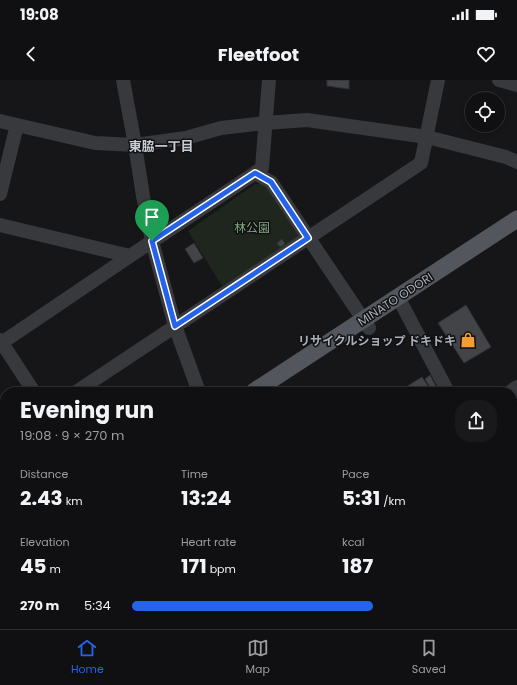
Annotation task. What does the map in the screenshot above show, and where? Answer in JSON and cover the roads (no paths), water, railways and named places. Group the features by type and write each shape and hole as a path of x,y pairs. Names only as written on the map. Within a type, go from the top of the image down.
{"main road":[{"name":"MINATO ODORI","path":"400,302 517,219"},
{"name":"MINATO ODORI","path":"261,387 517,230"},
{"name":"MINATO ODORI","path":"278,387 366,324"}],"street":[{"path":"123,80 152,241 175,326 197,387"},
{"path":"31,387 0,342 259,170 269,80"},
{"path":"84,387 421,163 438,80"},
{"path":"499,80 517,85"},
{"path":"0,121 95,143 135,145 186,138 221,128 307,120 427,137 506,157 517,162"},
{"path":"0,194 17,125"},
{"path":"259,170 271,182 366,324"},
{"path":"0,225 130,256"},
{"path":"400,302 445,387"}],"place":[{"name":"リサイクルショップ ドキドキ","path":"468,340"}],"district":[{"name":"東脇一丁目","path":"161,146"}],"park label":[{"name":"林公園","path":"252,227"}]}
